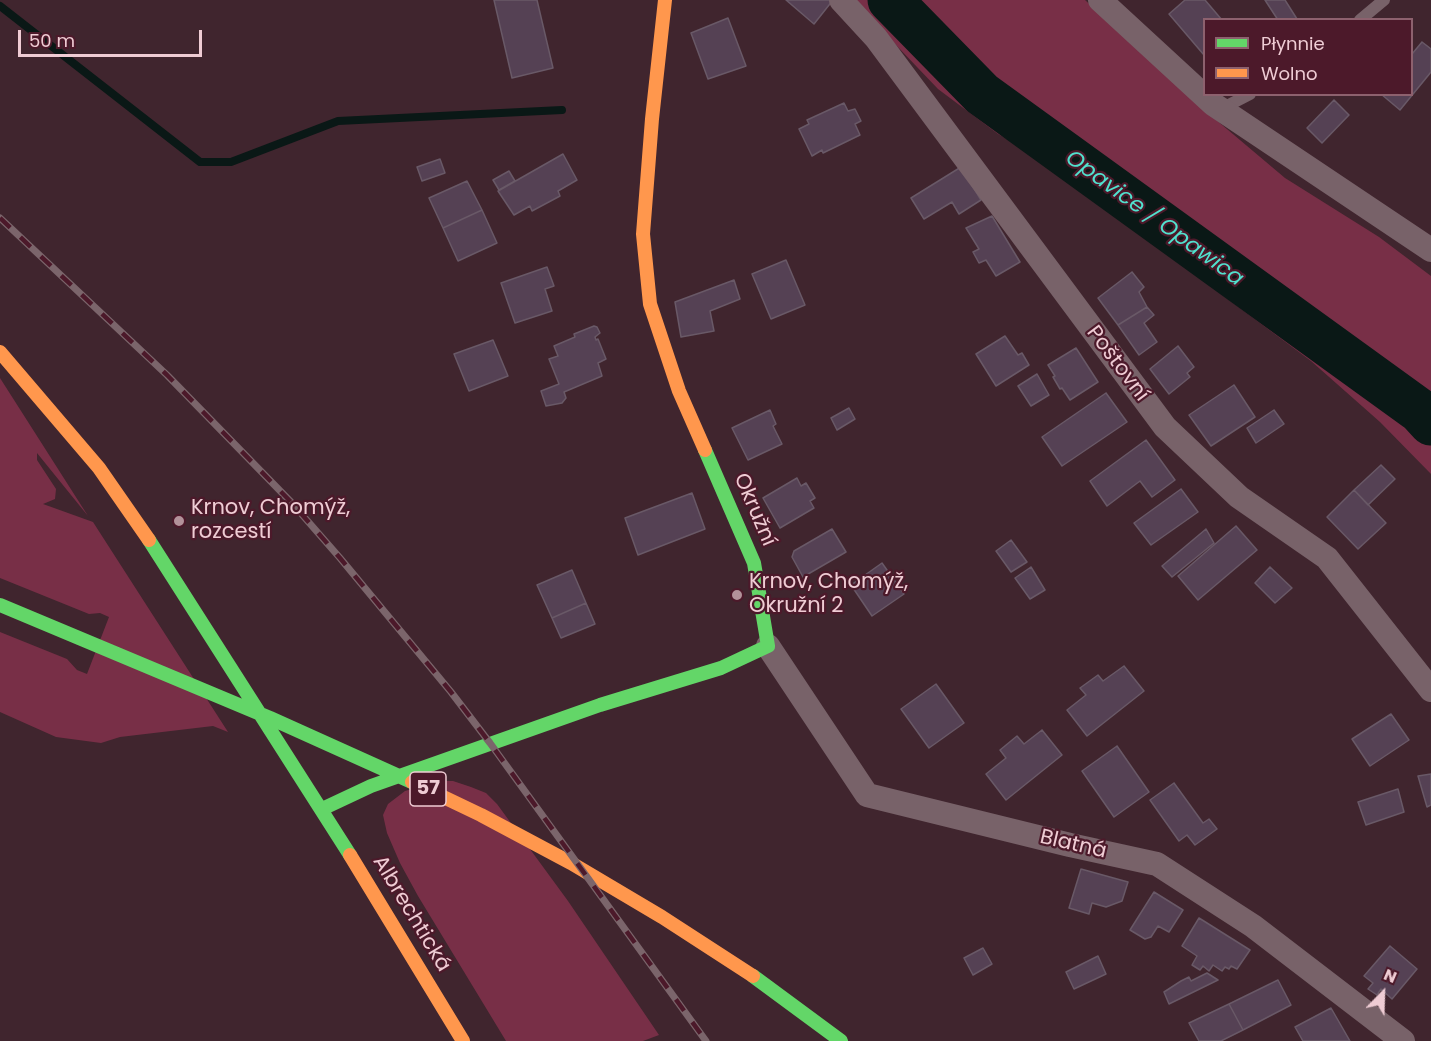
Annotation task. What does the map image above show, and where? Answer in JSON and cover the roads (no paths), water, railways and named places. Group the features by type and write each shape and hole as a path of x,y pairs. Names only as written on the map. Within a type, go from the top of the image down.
{"main road":[{"name":"Okružní","path":"665,0 652,119 643,234 650,304 679,391 754,562 768,646"},
{"name":"Albrechtická","path":"0,352 52,410 105,478 159,554 322,809 463,1041"},
{"name":"57","path":"0,605 377,765 481,814 620,891 748,973 841,1041"},
{"path":"322,809 371,786 600,705 721,668 768,646"}],"street":[{"name":"Poštovní","path":"842,0 876,38 1165,428 1239,496 1327,558 1431,690"},
{"path":"1100,0 1203,93"},
{"path":"1207,96 1221,109 1431,250"},
{"name":"Blatná","path":"768,646 867,795 1157,864 1253,926 1403,1041"}],"lane":[{"path":"1362,18 1384,0"},
{"path":"1221,109 1246,96"}],"waterway":[{"name":"Opavice / Opawica","path":"890,0 982,94 1420,411 1431,423"},
{"path":"0,6 200,162 231,162 338,121 562,110"}],"railway":[{"path":"0,218 167,375 291,502 340,558 451,692 490,743 706,1041"}],"place":[{"name":"Krnov, Chomýž, rozcestí","path":"179,521"},
{"name":"Krnov, Chomýž, Okružní 2","path":"737,595"}]}
